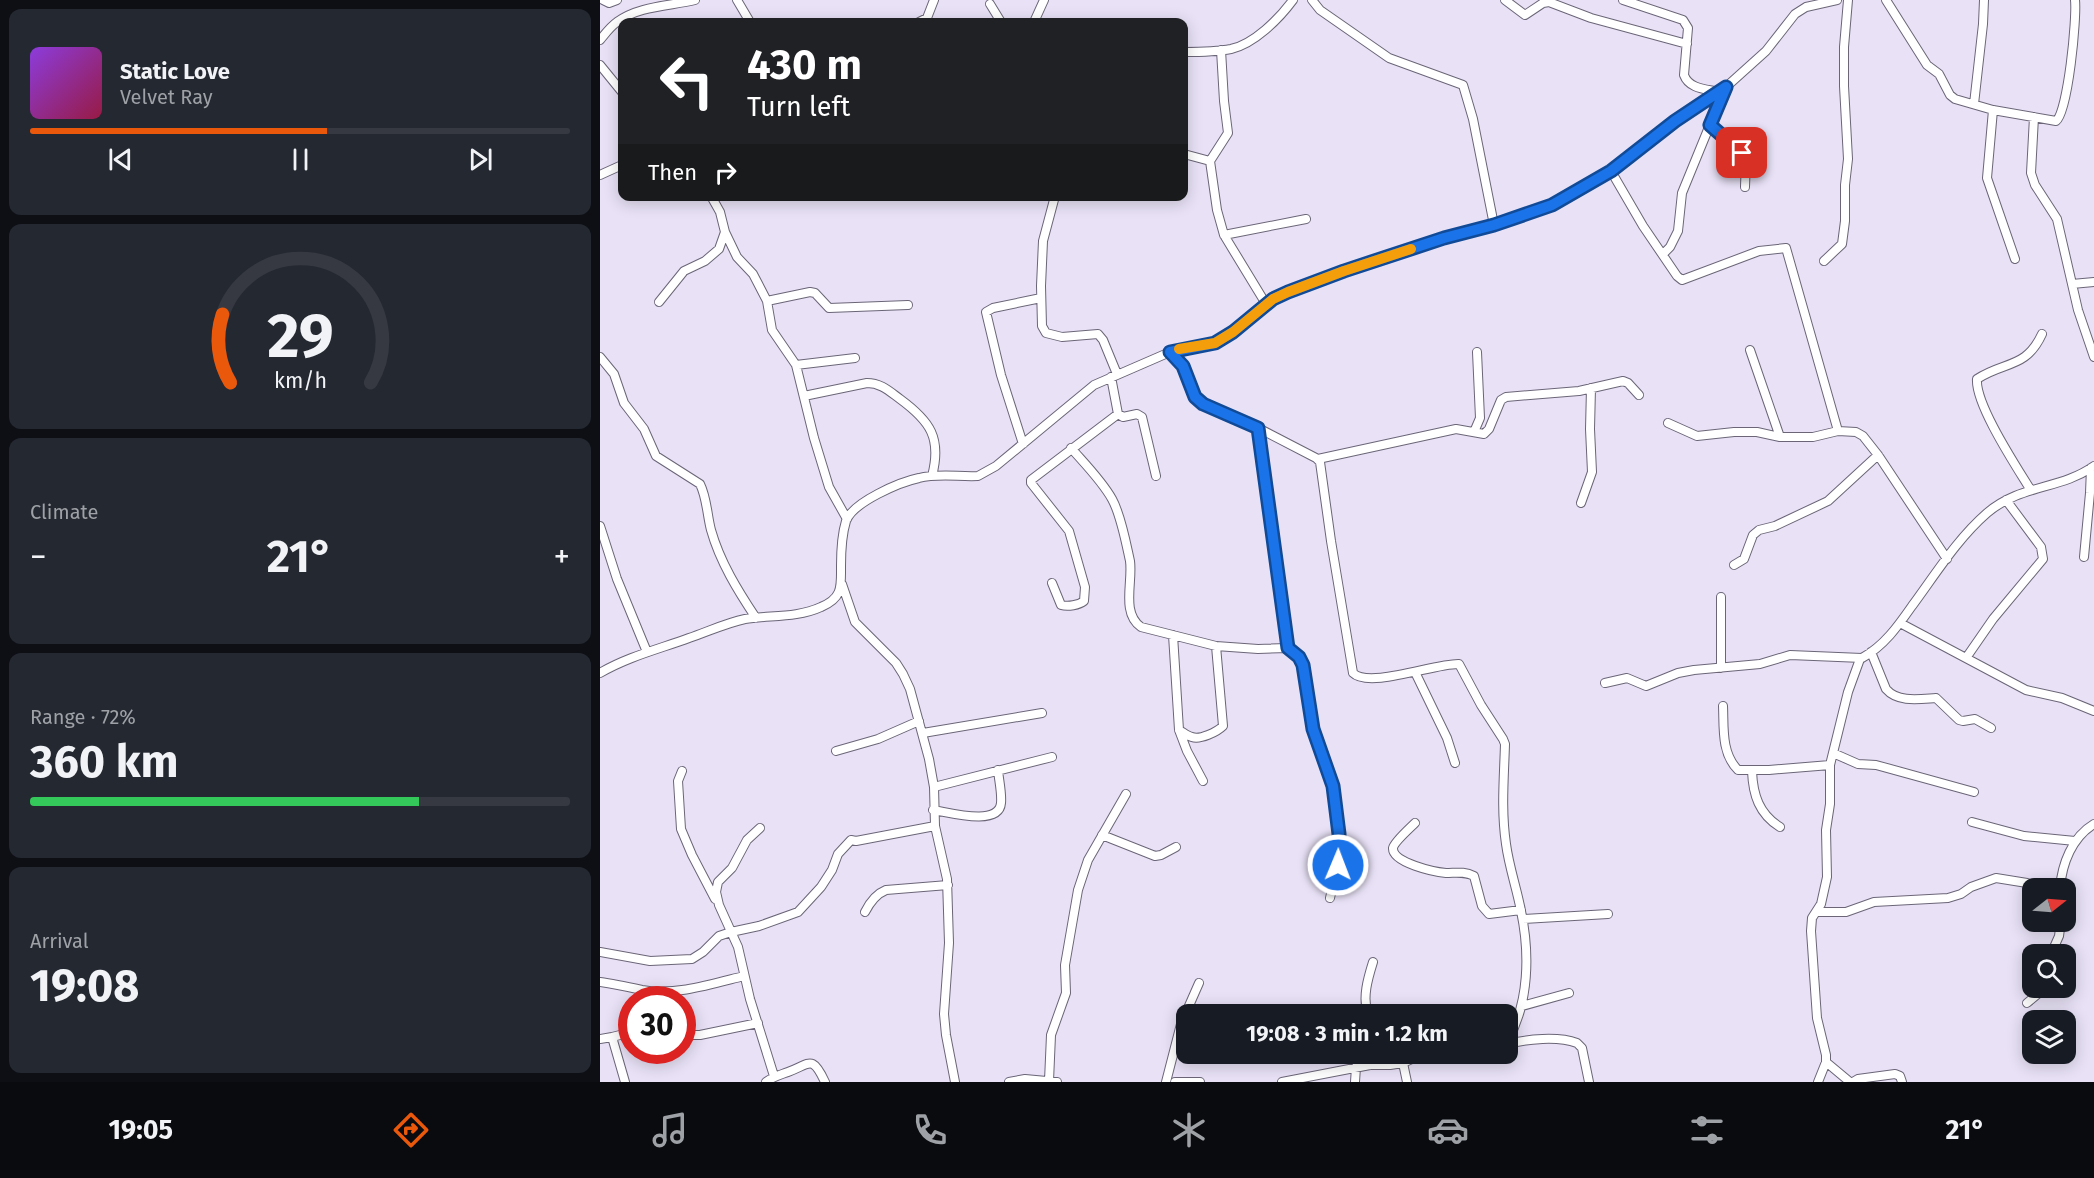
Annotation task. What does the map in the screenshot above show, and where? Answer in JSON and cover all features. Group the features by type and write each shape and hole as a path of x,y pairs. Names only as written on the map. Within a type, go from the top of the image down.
{"street":[{"path":"603,0 609,3 617,0"},
{"path":"625,18 642,10 695,0"},
{"path":"737,0 748,18"},
{"path":"927,18 934,0"},
{"path":"1188,52 1232,49 1245,43 1269,25 1293,0"},
{"path":"1312,0 1320,10 1389,58 1463,85 1473,119 1494,225"},
{"path":"1505,0 1525,15 1549,2 1592,18 1687,44"},
{"path":"1623,0 1683,20 1688,28 1684,75 1687,81 1692,86 1722,89"},
{"path":"955,1082 944,1014 949,943 948,885 935,826 934,788 923,733 910,689 896,663 855,622 842,584 841,565 847,519 859,506 882,492 918,478 978,476 996,466 1094,385 1170,352 1215,343 1233,332 1280,295 1344,271 1552,205 1611,171 1675,121 1722,89 1766,51 1795,14 1806,7 1837,0"},
{"path":"1824,261 1842,244 1845,221 1848,159 1844,57 1848,0"},
{"path":"1886,0 1927,64 1943,80 1950,95 1955,99 1993,110 2056,122 2062,114 2073,43 2075,0"},
{"path":"1974,104 1984,0"},
{"path":"1035,18 1040,2"},
{"path":"990,4 999,18"},
{"path":"600,40 618,22"},
{"path":"1221,50 1228,133 1210,161 1212,187 1224,235 1266,304"},
{"path":"600,65 618,87"},
{"path":"1663,255 1678,231 1682,193 1722,89"},
{"path":"1993,110 1987,178 2015,259"},
{"path":"2034,117 2031,174 2035,185 2057,219 2072,284 2091,340 2094,357"},
{"path":"1710,125 1746,159 1745,187"},
{"path":"1188,155 1210,161"},
{"path":"600,174 618,167"},
{"path":"1611,171 1643,226 1682,280 1759,251 1786,248 1838,432"},
{"path":"714,201 737,256 753,274 767,301 772,330 796,365 829,487 847,519"},
{"path":"1054,201 1043,241 1041,326 1046,333 1062,337 1098,334 1106,346 1114,376 1118,414"},
{"path":"1224,235 1305,219"},
{"path":"659,302 684,271 705,261 719,249 725,232"},
{"path":"2072,284 2094,282"},
{"path":"767,301 810,292 815,293 829,308 908,304"},
{"path":"1023,444 1001,375 986,312 993,308 1041,297"},
{"path":"2030,489 1998,437 1976,384 1980,377 2015,363 2029,354 2042,334"},
{"path":"1750,350 1780,436"},
{"path":"1170,352 1183,366 1195,397 1203,404 1258,428 1318,459 1322,467 1331,541 1353,672 1360,678 1459,664 1503,739 1505,744 1503,822 1523,919 1526,975 1522,1006 1518,1016"},
{"path":"1474,432 1480,418 1477,352"},
{"path":"600,357 614,374 624,403 644,429 656,456 700,484 704,491 711,529 719,551 738,591 756,618"},
{"path":"796,365 855,358"},
{"path":"1318,459 1446,430 1466,429 1481,434 1487,432 1503,398 1579,391 1623,381 1640,395"},
{"path":"804,396 867,384 875,383 883,386 914,409 930,429 937,458 932,476"},
{"path":"1581,503 1592,472 1590,429 1592,388"},
{"path":"1052,583 1061,605 1084,601 1085,587 1069,531 1031,480 1118,414"},
{"path":"1118,414 1124,417 1137,414 1142,417 1156,476"},
{"path":"1668,423 1697,436 1757,432 1780,436 1813,437 1838,432 1856,432 1863,436 1878,455 1947,560"},
{"path":"1258,428 1288,648 1299,657 1303,665 1313,729 1333,786 1340,859 1330,898"},
{"path":"1071,448 1105,489 1116,510 1130,565 1130,599 1133,618 1141,627 1216,646 1258,650 1288,648"},
{"path":"1734,565 1744,559 1753,535 1759,530 1775,526 1828,501 1878,455"},
{"path":"1605,683 1627,678 1646,686 1678,673 1760,664 1790,655 1860,658 1890,635 1976,523 2006,500 2030,489 2074,478 2092,467"},
{"path":"2084,557 2092,494 2092,467"},
{"path":"1966,658 1993,619 2043,559 2041,548 2006,500"},
{"path":"600,526 617,579 648,652"},
{"path":"600,673 648,652 744,620 793,615 822,607 834,599 840,592 842,584"},
{"path":"1721,597 1721,668"},
{"path":"1900,623 2026,690 2062,698 2094,711"},
{"path":"1173,635 1179,730 1203,781"},
{"path":"1179,730 1188,737 1197,739 1223,726 1216,646"},
{"path":"1870,652 1886,689 1890,693 1910,699 1936,698 1959,720 1978,720 1991,728"},
{"path":"1818,1082 1826,1062 1817,1018 1810,931 1812,918 1824,894 1827,877 1826,831 1830,804 1828,777 1830,765 1848,692 1860,658"},
{"path":"1414,672 1447,738 1455,763"},
{"path":"1723,706 1728,757 1738,770 1830,765"},
{"path":"923,733 1042,713"},
{"path":"836,751 878,739 919,721"},
{"path":"1833,753 1858,764 1876,765 1974,792"},
{"path":"934,788 1052,757"},
{"path":"681,771 678,781 681,829 738,947 744,976 774,1076"},
{"path":"933,810 983,817 992,816 999,810 1001,804 998,771"},
{"path":"1752,771 1754,789 1764,813 1769,820 1780,827"},
{"path":"1009,1082 1020,1079 1053,1081 1051,1035 1066,993 1065,965 1078,890 1088,860 1126,794"},
{"path":"1972,822 2024,836 2075,841"},
{"path":"1414,823 1394,845 1397,857 1412,865 1437,871 1464,872 1474,876 1482,906 1489,914 1521,910"},
{"path":"2062,878 2075,841 2082,832 2094,824"},
{"path":"600,952 650,961 692,959 703,952 716,938 798,912 821,887 832,870 838,854 850,840 856,841 935,826"},
{"path":"719,905 716,892 718,882 732,868 747,840 760,828"},
{"path":"1102,835 1155,856 1176,847"},
{"path":"1816,912 1846,912 1874,902 1948,898 1995,878 2022,882"},
{"path":"865,912 869,903 879,893 886,890 948,885"},
{"path":"1523,919 1608,914"},
{"path":"1366,1004 1368,977 1373,962"},
{"path":"600,982 642,990 673,991 744,976"},
{"path":"1166,1082 1180,1024 1199,982"},
{"path":"1522,1006 1569,993"},
{"path":"2027,1003 2033,998"},
{"path":"696,1035 758,1023"},
{"path":"600,1039 618,1036"},
{"path":"612,1037 625,1082"},
{"path":"1518,1041 1541,1039 1577,1043 1582,1048 1589,1082"},
{"path":"1826,1062 1852,1082 1858,1079 1895,1074 1900,1076 1902,1082"},
{"path":"766,1082 774,1076 810,1063 825,1082"},
{"path":"1282,1082 1370,1065 1396,1064"},
{"path":"1403,1064 1407,1082"},
{"path":"1356,1068 1356,1082"},
{"path":"1175,1082 1200,1082"}],"slow traffic":[{"path":"1179,349 1215,343 1233,332 1273,299 1288,292 1411,249"}],"route":[{"path":"1338,865 1340,859 1339,834 1333,786 1310,719 1303,665 1299,657 1288,648 1258,428 1203,404 1195,397 1183,366 1170,352 1215,343 1233,332 1273,299 1288,292 1444,238 1494,225 1552,205 1611,171 1675,121 1726,87 1710,125 1742,153"}]}
